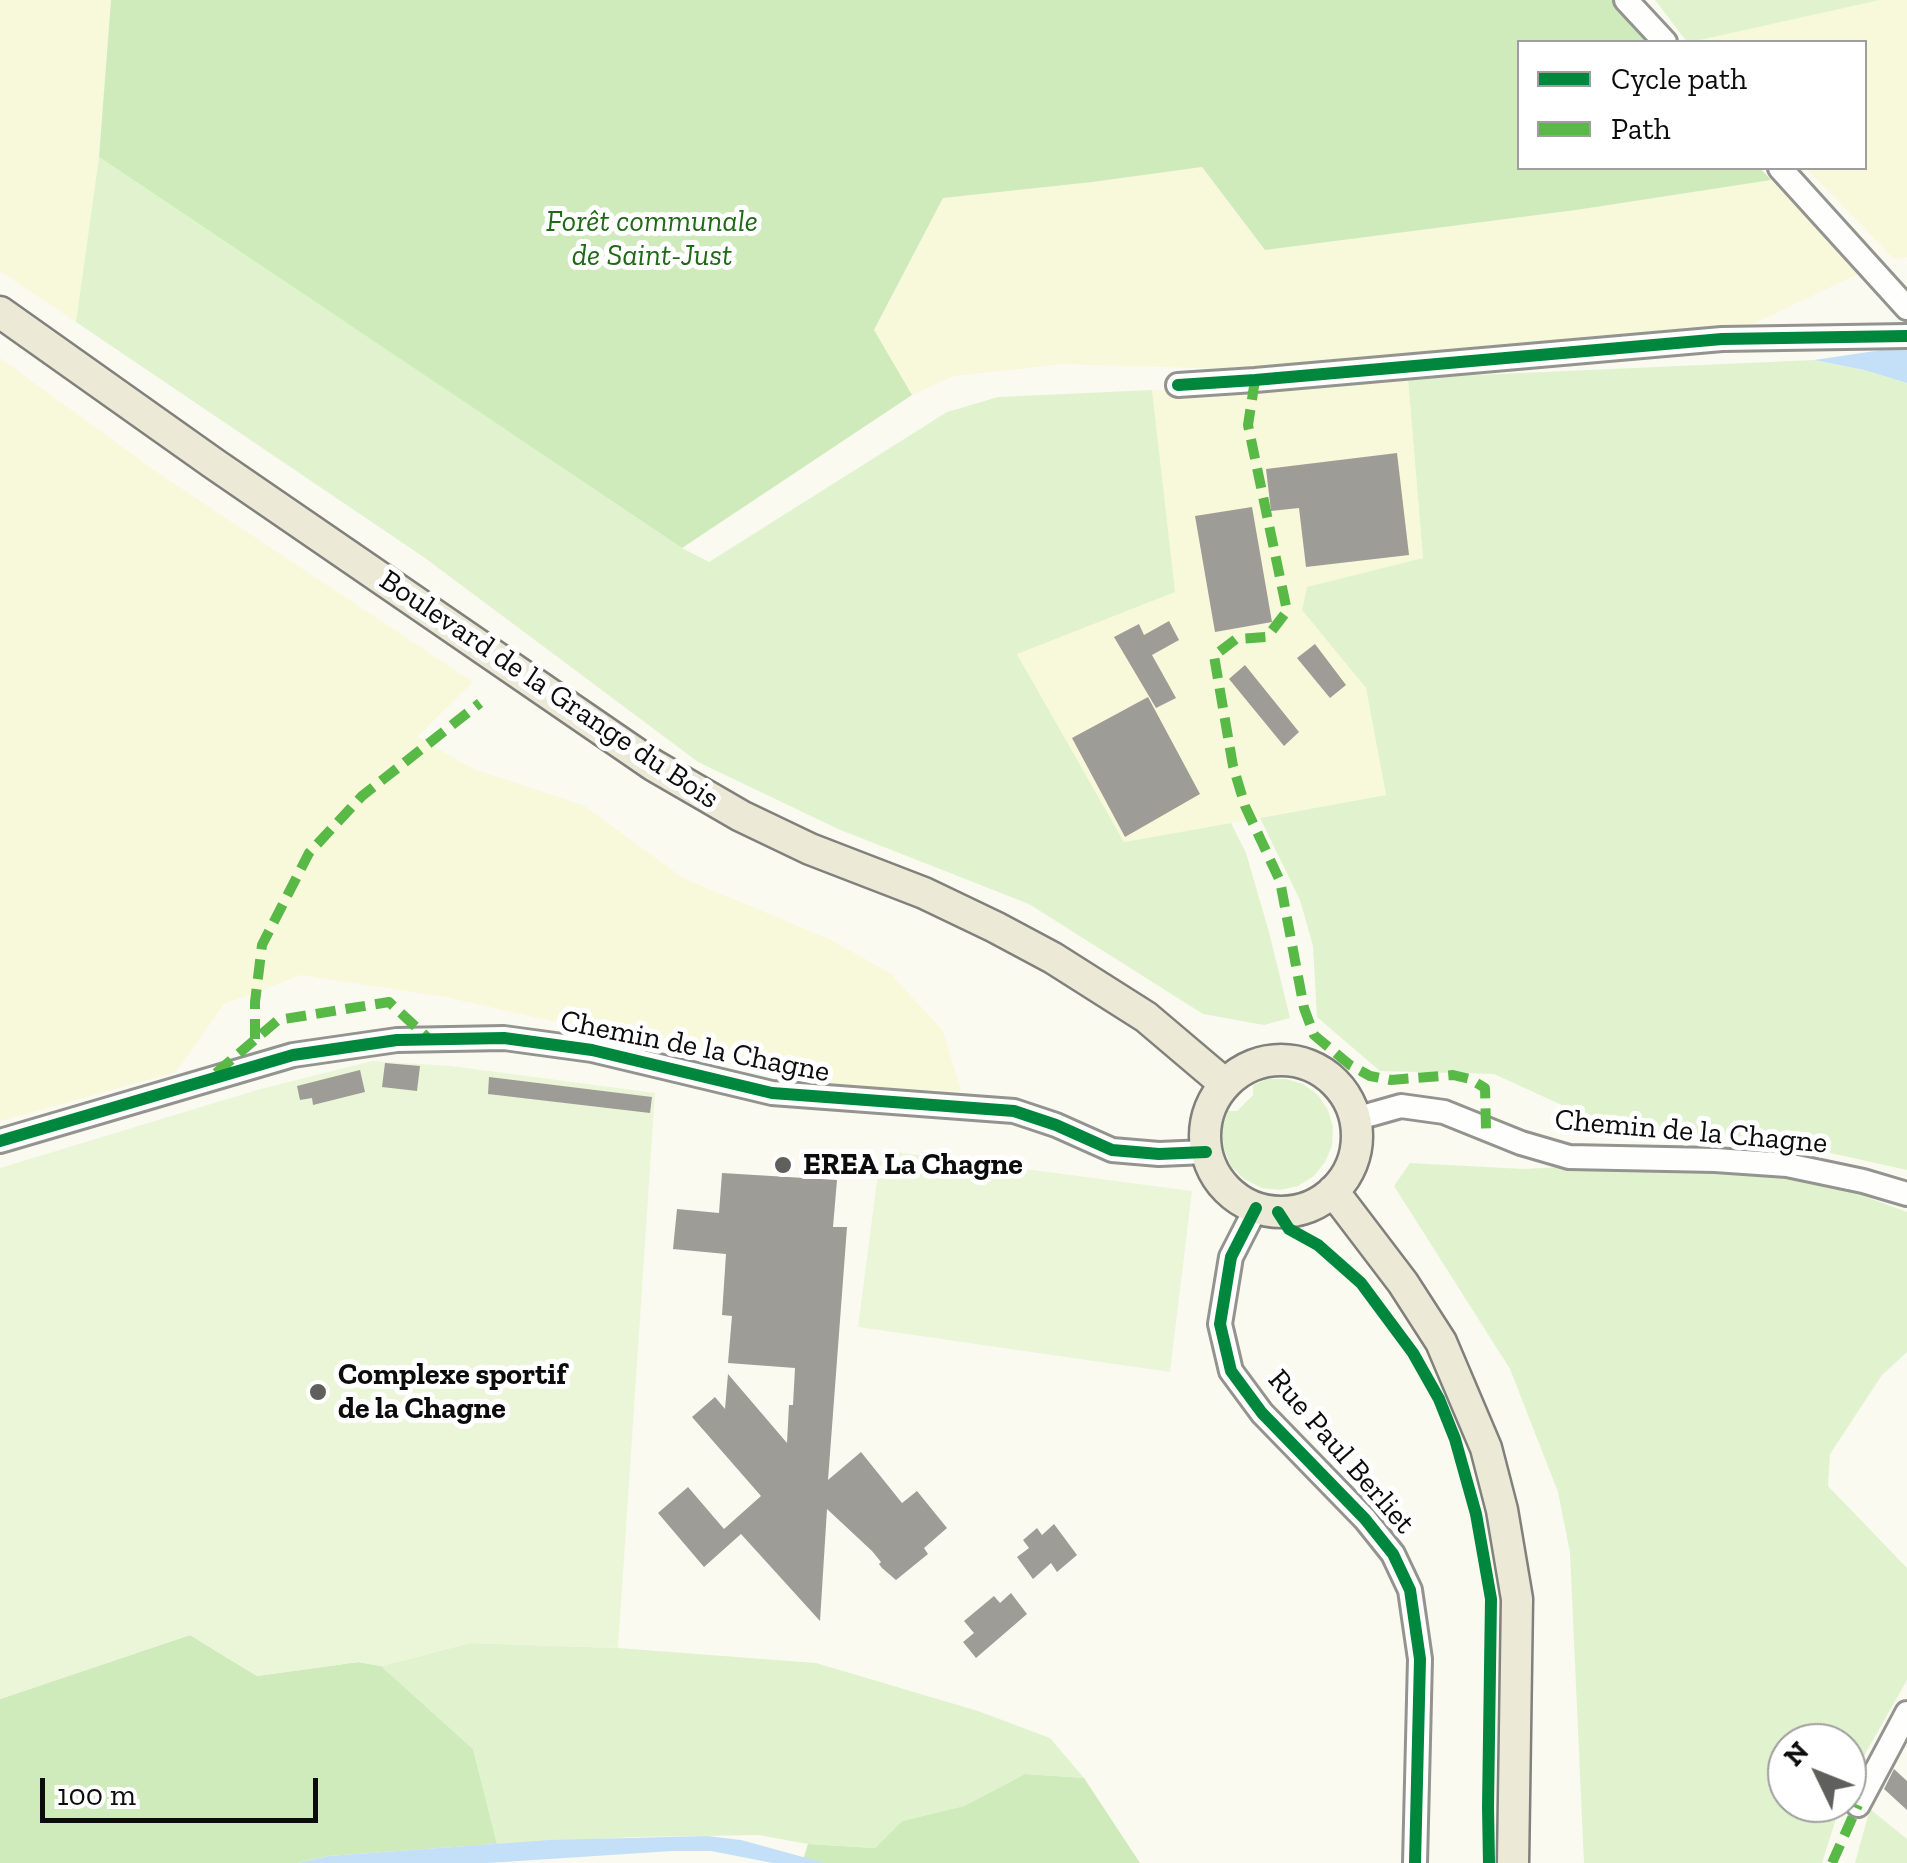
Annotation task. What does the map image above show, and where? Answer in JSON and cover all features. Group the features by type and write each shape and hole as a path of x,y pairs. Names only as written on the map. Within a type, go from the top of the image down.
{"main road":[{"name":"Boulevard de la Grange du Bois","path":"0,312 653,765 741,816 924,893 1053,958 1146,1018 1225,1084"},
{"path":"1273,1060 1292,1060 1326,1074 1339,1086 1355,1119 1354,1158 1346,1176 1317,1203 1299,1210 1256,1208 1233,1196 1216,1176 1206,1152 1204,1134 1214,1099 1239,1072 1273,1060"},
{"path":"1333,1191 1403,1283 1441,1342 1486,1448 1502,1510 1517,1599 1513,1863"}],"street":[{"path":"1626,0 1663,40"},
{"path":"1782,170 1907,308"},
{"path":"1178,384 1722,339 1907,336"},
{"name":"Chemin de la Chagne","path":"0,1141 293,1055 397,1040 504,1038 592,1050 772,1093 1014,1111 1112,1150 1206,1152"},
{"name":"Chemin de la Chagne","path":"1355,1119 1402,1106 1444,1112 1569,1157 1787,1165 1907,1194"},
{"name":"Rue Paul Berliet","path":"1256,1208 1232,1257 1220,1324 1231,1371 1262,1413 1393,1554 1410,1590 1420,1659 1416,1863"},
{"path":"1867,1787 1907,1713"}],"green space":[{"path":"0,0 111,0 99,157 76,322 0,271"},
{"name":"Forêt communale de Saint-Just","path":"111,0 1617,0 1651,40 1517,40 1517,170 1762,170 1771,180 1265,250 1202,167 943,198 874,330 912,395 682,548 99,157"},
{"path":"1655,0 1880,0 1700,40 1685,40"},
{"path":"1880,0 1907,0 1907,257 1894,259 1808,170 1867,170 1867,40 1700,40"},
{"path":"99,157 682,548 709,562 947,412 998,397 1152,390 1175,592 1017,654 1124,842 1231,823 1246,853 1290,1018 1264,1025 1203,1014 1029,904 838,829 698,762 425,558 76,322"},
{"path":"1202,167 1265,250 1771,180 1860,273 1751,325 1265,370 1062,364 954,376 912,395 874,331 943,198"},
{"path":"0,358 158,473 473,682 417,737 474,769 583,805 683,878 829,939 890,973 943,1031 961,1091 837,1086 446,997 301,975 224,1004 176,1072 0,1121"},
{"path":"1814,360 1907,383 1907,1170 1758,1137 1621,1132 1494,1074 1380,1071 1317,1017 1313,946 1300,900 1260,818 1386,795 1366,688 1302,610 1307,587 1423,558 1408,378"},
{"path":"1408,378 1423,558 1308,587 1302,610 1366,688 1386,795 1124,842 1017,653 1174,592 1152,390 1234,396"},
{"name":"Complexe sportif de la Chagne","path":"372,1061 451,1066 655,1093 618,1648 470,1643 381,1666 358,1662 257,1676 190,1635 0,1699 0,1168 257,1090"},
{"path":"1268,1079 1303,1084 1318,1095 1333,1127 1332,1146 1314,1176 1298,1186 1280,1190 1262,1188 1244,1179 1231,1166 1224,1149 1222,1130 1228,1111 1237,1111 1253,1095 1253,1085"},
{"path":"881,1150 1192,1191 1170,1372 858,1327"},
{"path":"1410,1163 1766,1173 1858,1194 1907,1212 1907,1352 1882,1375 1830,1454 1828,1486 1907,1568 1907,1680 1867,1751 1867,1723 1767,1723 1767,1823 1835,1823 1822,1863 1584,1863 1570,1553 1558,1492 1510,1369 1394,1186"},
{"path":"190,1635 257,1676 358,1662 381,1666 473,1749 497,1844 328,1856 298,1863 0,1863 0,1699"},
{"path":"470,1643 618,1648 816,1663 978,1711 1050,1738 1084,1778 1025,1774 964,1806 902,1821 875,1848 808,1844 758,1835 497,1844 473,1749 381,1666"},
{"path":"1025,1774 1084,1778 1140,1863 802,1863 808,1844 875,1848 902,1821 964,1806"},
{"path":"1870,1809 1907,1839 1907,1863 1855,1863"}],"water":[{"path":"1907,348 1907,383 1814,360"},
{"path":"707,1836 741,1840 825,1863 773,1863 711,1851 672,1851 488,1863 298,1863 328,1856 550,1840"}],"building":[{"path":"1397,453 1409,555 1306,567 1299,508 1271,511 1266,469"},
{"path":"1252,507 1272,622 1215,632 1195,516"},
{"path":"1169,621 1179,640 1152,655 1176,698 1156,708 1114,637 1139,624 1144,635"},
{"path":"1315,644 1346,685 1330,698 1297,658"},
{"path":"1245,665 1299,732 1284,746 1229,679"},
{"path":"1148,697 1200,794 1125,837 1072,738"},
{"path":"385,1063 420,1066 417,1091 382,1087"},
{"path":"360,1070 365,1092 313,1105 312,1098 300,1100 297,1086"},
{"path":"489,1077 652,1097 650,1113 488,1094"},
{"path":"722,1173 837,1180 833,1227 847,1227 828,1480 861,1452 902,1503 917,1491 947,1528 924,1548 928,1554 896,1580 827,1509 820,1621 741,1534 704,1567 658,1513 688,1487 724,1529 761,1496 692,1417 715,1397 725,1409 728,1374 787,1443 795,1368 728,1363 732,1316 722,1315 726,1254 673,1249 677,1209 719,1213"},
{"path":"1054,1524 1077,1555 1057,1572 1051,1563 1033,1579 1017,1557 1029,1548 1023,1540 1037,1528 1042,1535"},
{"path":"1011,1593 1027,1614 976,1658 963,1642 974,1633 964,1621 994,1596 1000,1603"},
{"path":"1894,1769 1907,1781 1907,1810 1884,1789"}],"marked path":[{"path":"1255,380 1248,425 1287,611 1267,637 1236,639 1214,656 1233,766 1245,806 1280,881 1304,1008 1314,1035 1370,1076 1391,1080 1453,1075 1485,1088 1486,1129"},
{"path":"255,1039 262,945 309,853 362,796 480,703"},
{"path":"216,1073 278,1020 389,1002 430,1040"},
{"path":"1832,1863 1850,1823"}],"cycle path":[{"path":"1178,385 1722,339 1907,336"},
{"path":"0,1141 293,1055 397,1040 504,1038 592,1050 772,1093 1014,1111 1112,1150 1206,1152"},
{"path":"1256,1208 1231,1257 1220,1324 1231,1371 1262,1413 1365,1519 1393,1554 1410,1590 1420,1659 1415,1863"},
{"path":"1278,1212 1289,1229 1318,1245 1361,1283 1413,1353 1439,1399 1455,1439 1476,1514 1491,1599 1489,1863"}],"place":[{"name":"EREA La Chagne","path":"783,1165"},
{"name":"Complexe sportif de la Chagne","path":"318,1392"}]}
